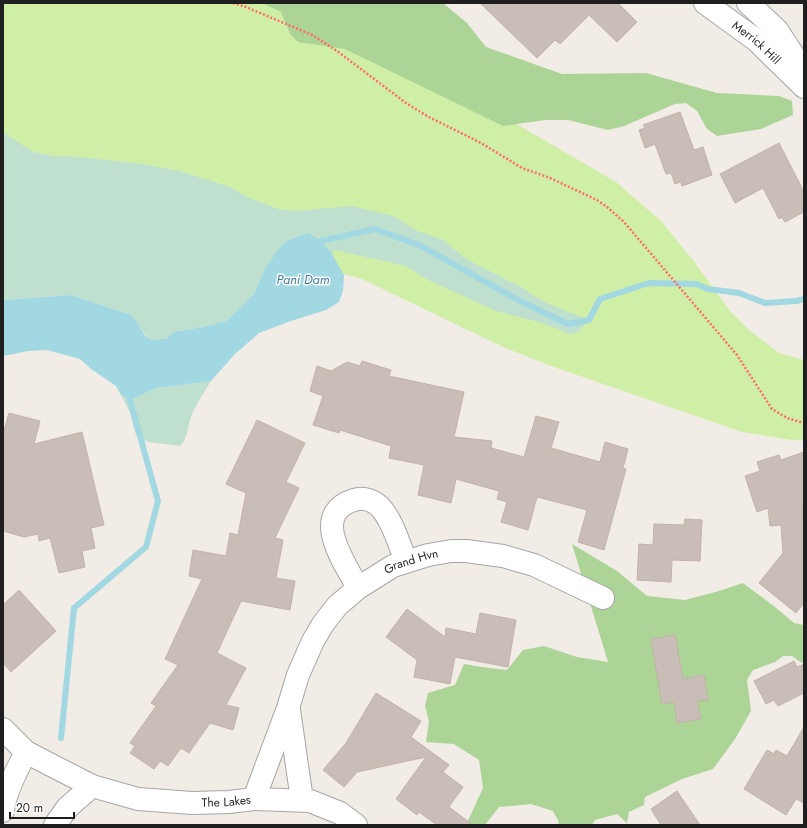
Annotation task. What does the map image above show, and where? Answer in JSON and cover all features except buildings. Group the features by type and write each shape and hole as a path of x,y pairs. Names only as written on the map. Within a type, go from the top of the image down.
{"street":[{"name":"Merrick Hill","path":"705,3 756,40 804,87"},
{"name":"Merrick Hill","path":"748,3 777,30 794,56 804,80"},
{"path":"358,588 339,554 333,536 332,520 335,512 341,506 355,499 373,501 379,506 387,515 406,561"},
{"name":"Grand Hvn","path":"254,799 288,708 298,675 322,624 337,606 358,588 393,566 428,555 450,552 466,552 503,556 534,565 603,598"},
{"path":"288,708 302,800"},
{"name":"The Lakes","path":"3,729 26,752 92,786 138,799 192,802 229,802 254,799 302,800 310,801 340,813 356,825"},
{"path":"3,811 15,775 26,752"},
{"path":"55,825 67,808 92,786"},
{"path":"3,817 4,825"}],"path":[{"path":"233,3 312,35 337,51 406,103 427,116 481,143 522,168 550,178 597,200 607,207 624,222 738,355 772,409 787,418 804,423"}],"green space":[{"path":"3,3 329,3 513,122 616,182 661,221 692,259 730,311 750,331 779,353 804,360 804,440 791,440 742,432 554,367 503,347 362,279 321,268 3,235"},
{"path":"262,3 443,3 467,23 486,47 562,74 646,73 717,93 779,96 792,101 793,115 761,129 717,136 707,129 697,111 686,103 675,104 624,126 608,130 568,120 545,120 503,126 345,49 298,42 290,34 281,12"},
{"path":"3,132 33,152 54,156 69,156 143,164 179,171 228,186 247,197 278,209 296,211 352,206 393,216 418,231 443,240 468,260 521,287 544,302 589,320 578,332 570,334 542,323 496,311 426,279 406,266 335,250 332,254 321,241 264,270 254,294 226,321 203,327 173,332 167,338 155,340 147,337 129,314 71,295 3,300"},
{"path":"211,381 193,412 186,436 180,446 149,442 136,435 129,410 121,395 130,400 157,388"},
{"path":"572,544 617,571 647,596 685,600 743,583 794,623 804,625 804,662 802,663 792,656 783,656 775,662 753,670 747,680 751,711 735,739 713,769 682,779 645,797 644,805 629,812 627,823 617,814 595,820 592,825 558,825 559,822 553,811 531,804 499,807 485,825 466,825 483,788 479,760 454,744 426,742 429,722 425,706 428,693 455,685 464,664 507,670 523,650 544,646 577,657 608,662"}],"water":[{"name":"Pani Dam","path":"308,233 321,241 332,254 344,275 343,291 339,302 326,310 259,333 235,354 211,381 157,388 130,400 121,395 116,386 91,369 80,359 47,350 28,351 3,356 3,300 71,295 129,314 135,319 146,337 155,340 167,338 173,332 203,327 226,321 254,294 264,270 280,247 289,240"}],"waterway":[{"path":"315,246 321,241 375,229 421,246 520,301 568,324 589,320 600,299 649,283 696,284 708,289 739,293 765,303 804,299"},
{"path":"61,738 74,608 146,547 158,501 130,400"}]}
